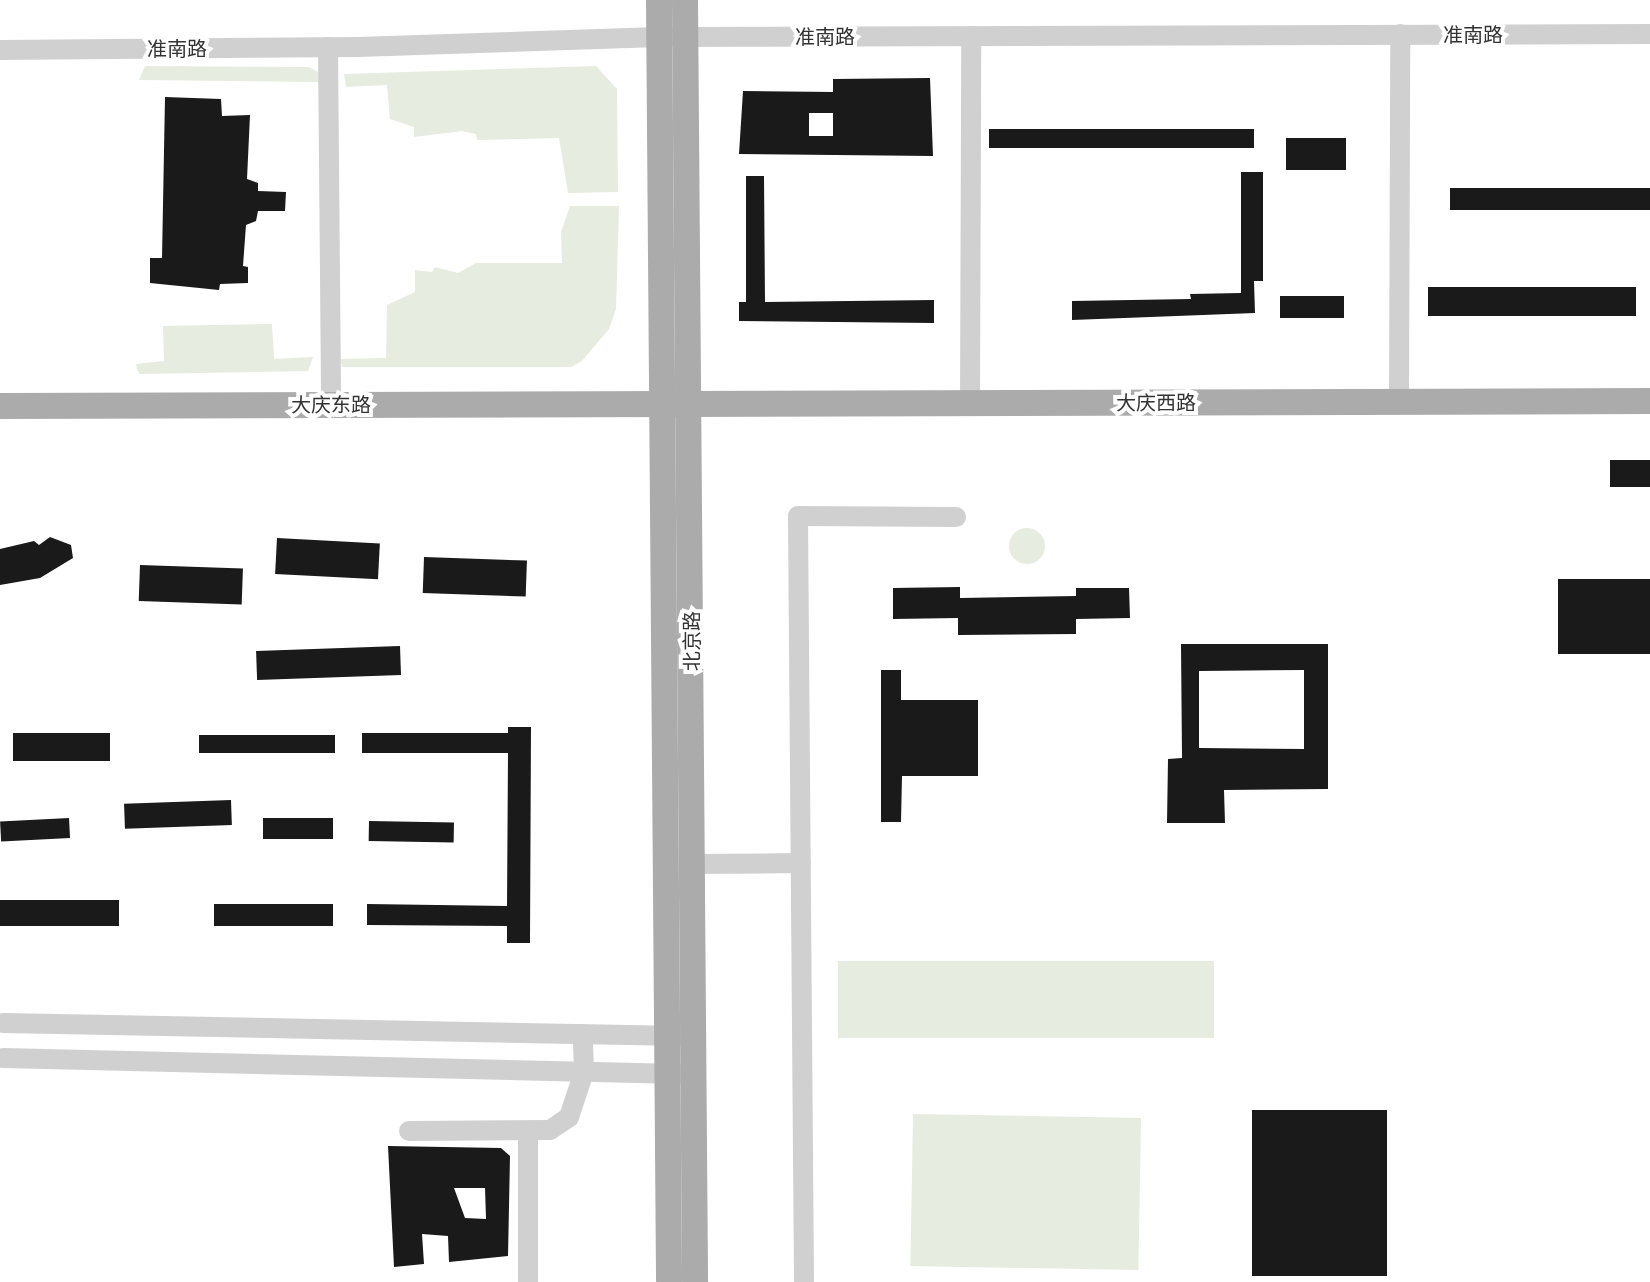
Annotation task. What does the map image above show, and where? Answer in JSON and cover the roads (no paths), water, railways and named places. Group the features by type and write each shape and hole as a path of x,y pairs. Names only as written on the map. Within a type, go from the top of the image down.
{"main road":[{"name":"北京路","path":"659,0 672,37 689,402 693,864 694,1036 681,1074 669,1282"},
{"name":"北京路","path":"685,0 672,37 663,402 667,1035 681,1074 695,1282"},
{"name":"大庆西路","path":"663,402 1650,401"},
{"name":"大庆东路","path":"0,406 663,402"}],"street":[{"path":"1399,402 1400,34"},
{"name":"准南路","path":"0,50 328,47 672,37 1650,34"},
{"path":"970,402 971,36"},
{"path":"328,47 331,404"},
{"path":"804,1282 798,516 956,517"},
{"path":"693,864 801,863"},
{"path":"681,1074 2,1060 2,1020 694,1036"},
{"path":"409,1131 550,1130 569,1117 584,1072 583,1034"},
{"path":"528,1132 528,1282"}]}
